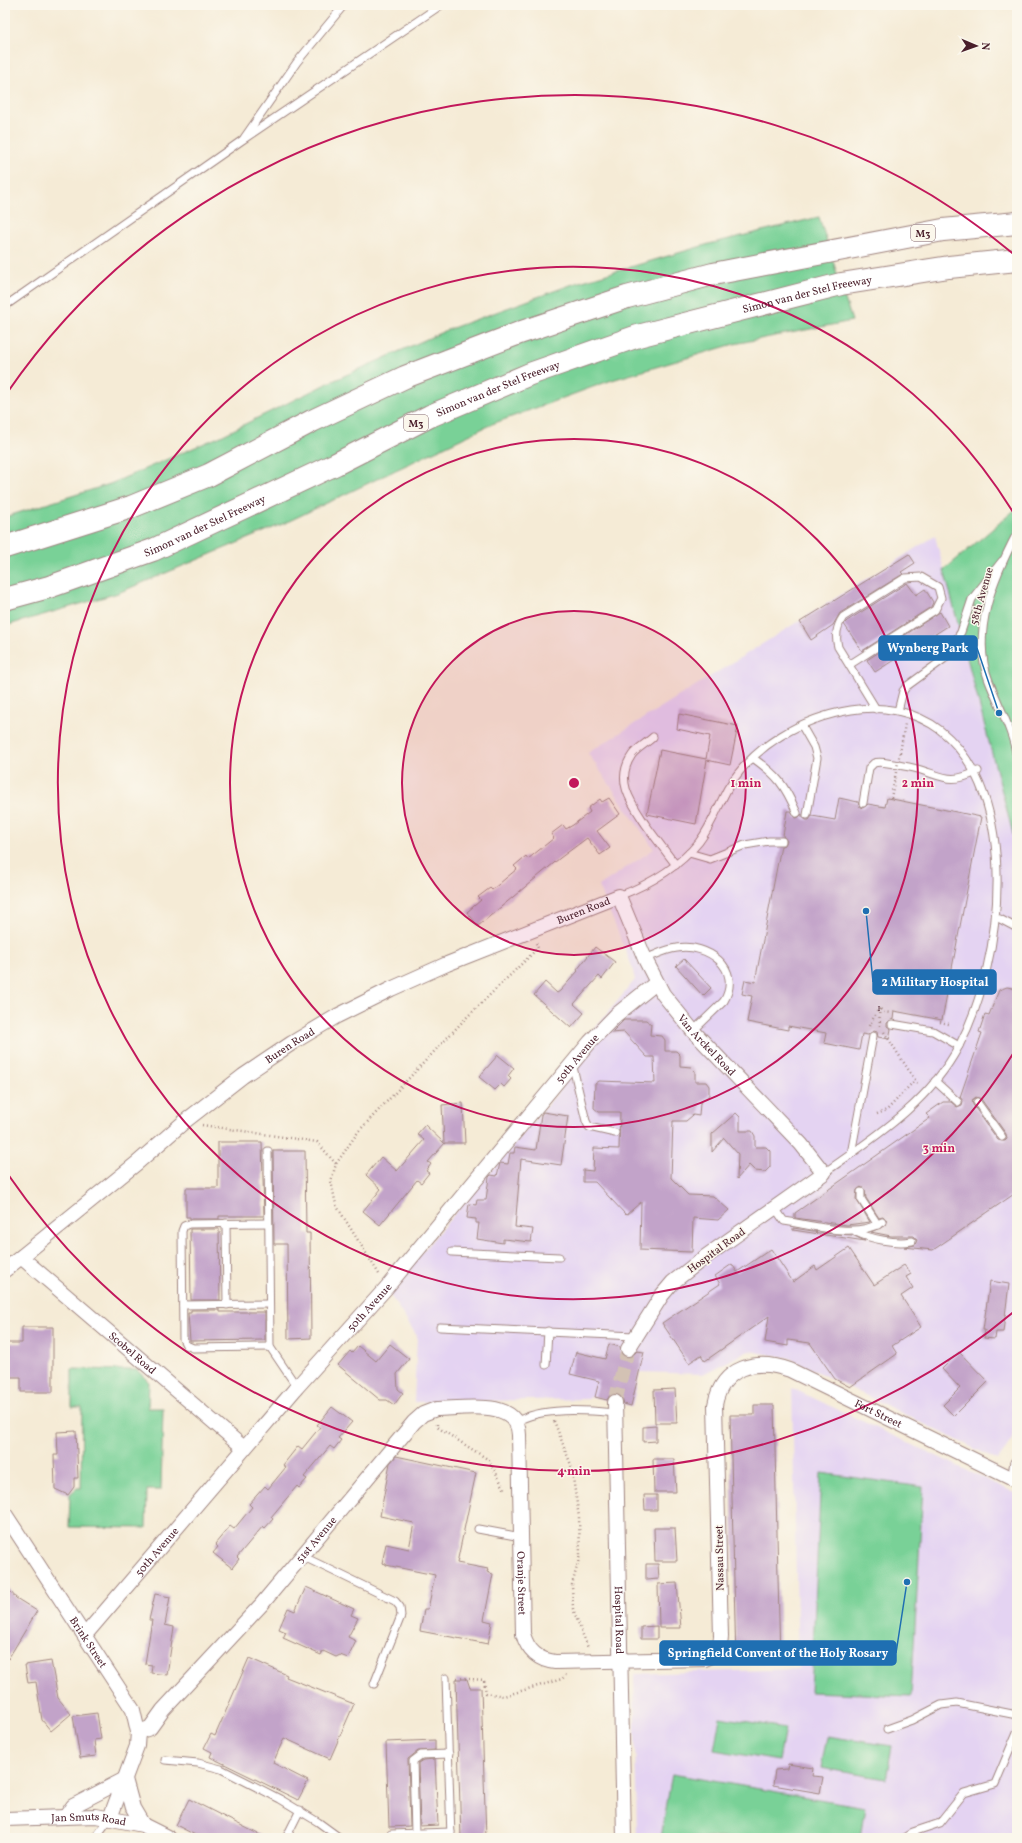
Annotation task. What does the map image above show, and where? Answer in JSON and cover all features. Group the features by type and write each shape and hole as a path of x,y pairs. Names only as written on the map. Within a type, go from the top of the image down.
{"highway":[{"name":"M3","path":"5,547 131,506 209,475 312,421 405,377 522,332 627,297 713,274 943,230 1017,223"},
{"name":"Simon van der Stel Freeway","path":"5,599 49,587 153,550 336,464 430,416 530,374 638,336 841,284 949,267 1017,260"}],"street":[{"name":"Buren Road","path":"5,1270 137,1163 184,1122 243,1076 292,1043 337,1016 391,989 447,964 534,931 619,896"},
{"name":"Van Arckel Road","path":"619,896 656,983 694,1031 800,1144 824,1173"},
{"name":"50th Avenue","path":"84,1635 244,1448 387,1287 572,1063 616,1015 656,983"},
{"name":"Hospital Road","path":"628,1349 662,1296 674,1282 705,1257 824,1173"},
{"name":"Scobel Road","path":"21,1257 244,1448"},
{"name":"Fort Street","path":"736,1371 758,1364 780,1366 1016,1480"},
{"name":"Nassau Street","path":"620,1660 705,1659 715,1653 719,1648 721,1636 716,1405 723,1384 736,1371"},
{"name":"Hospital Road","path":"615,1407 624,1838"},
{"name":"51st Avenue","path":"138,1732 150,1728 163,1710 260,1605 414,1422 423,1414 436,1409 493,1408 506,1412 516,1422"},
{"name":"Oranje Street","path":"516,1422 519,1431 522,1627 525,1642 534,1654 540,1658 555,1662 620,1660"},
{"path":"1016,1480 1017,1464"},
{"name":"Brink Street","path":"5,1514 133,1710 138,1732 137,1746 110,1818"},
{"path":"66,1816 73,1806 125,1779 133,1808 143,1825"},
{"name":"Jan Smuts Road","path":"5,1819 66,1816 110,1818 143,1825 169,1838"}],"lane":[{"path":"241,141 296,62 344,5"},
{"path":"5,306 241,141 441,5"},
{"name":"58th Avenue","path":"1017,533 1005,556 992,590 984,619 982,644 983,665 1006,720 1017,758"},
{"path":"898,711 903,691 907,686 944,659 950,651 961,632 972,599 1005,556"},
{"path":"849,665 935,610 941,598 938,587 921,577 904,578 842,617 837,629 836,641 838,647 849,665 876,709"},
{"path":"619,896 656,879 676,865 689,853 707,831 735,778 753,758 776,739 802,726 825,717 849,711 876,709 898,711 920,718 946,733 971,758 989,794 998,834 1002,861 1000,919 995,946 981,994 959,1046 935,1081 906,1112 886,1129 824,1173"},
{"path":"802,726 814,747 817,758 807,814"},
{"path":"653,737 634,753 629,760 625,773 625,788 630,802 676,865"},
{"path":"753,758 772,772 782,782 797,813"},
{"path":"862,803 869,768 874,763 905,766 921,770 937,777 952,779 964,778 978,771"},
{"path":"689,853 710,859 745,845 769,841 782,841"},
{"path":"1000,919 1017,928"},
{"path":"645,959 669,949 686,947 709,953 722,963 729,978 727,996 724,1001 694,1031"},
{"path":"892,1024 933,1031 959,1046"},
{"path":"851,1154 873,1036"},
{"path":"572,1063 586,1121 589,1127 615,1133"},
{"path":"935,1081 958,1102"},
{"path":"977,1102 1002,1137"},
{"path":"268,1151 270,1347 297,1388"},
{"path":"854,1231 862,1230 880,1223 861,1200 861,1192"},
{"path":"775,1208 784,1221 854,1231 869,1236 903,1242 912,1241"},
{"path":"226,1223 227,1305"},
{"path":"268,1223 189,1224 182,1228 183,1339 189,1347 270,1347"},
{"path":"452,1252 559,1257"},
{"path":"183,1305 269,1304"},
{"path":"440,1327 635,1336"},
{"path":"546,1365 548,1332"},
{"path":"516,1422 535,1414 584,1411 615,1407"},
{"path":"478,1529 521,1537"},
{"path":"302,1556 395,1601 400,1607 400,1620 374,1684"},
{"path":"391,1834 451,1835 446,1678"},
{"path":"887,1729 912,1720 941,1705 957,1703 1017,1715"},
{"path":"904,1838 912,1832 940,1823 964,1793 995,1784 1017,1732"},
{"path":"415,1834 413,1761 421,1755 449,1754"},
{"path":"165,1760 198,1763 221,1769 300,1810 340,1838"},
{"path":"286,1838 300,1810"},
{"path":"95,1838 110,1818"}],"path":[{"path":"891,798 905,724"},
{"path":"387,1287 336,1205 331,1181 336,1164 358,1132 466,1018 538,948 534,931"},
{"path":"877,1114 887,1110 915,1080"},
{"path":"184,1122 215,1128 317,1142 336,1164"},
{"path":"436,1409 437,1427 489,1460 506,1490 520,1490"},
{"path":"552,1412 555,1426 571,1466 579,1517 580,1555 572,1585 573,1609 588,1647 588,1661"},
{"path":"446,1678 466,1677 484,1680 486,1694 504,1696 562,1679 568,1672 569,1661"}],"shaded area":[{"path":"935,536 1017,849 1017,1398 1012,1441 998,1460 789,1358 749,1351 703,1374 640,1372 632,1406 590,1396 589,1399 414,1402 417,1336 388,1292 562,1088 553,1079 635,980 632,966 599,886 654,849 588,753"},
{"path":"792,1388 1017,1494 1017,1838 637,1838 634,1674 798,1669"}],"green space":[{"path":"819,217 852,321 734,344 612,380 492,424 285,523 118,593 5,626 5,517 110,484 221,436 326,384 447,330 576,283 709,244"},
{"path":"1017,508 1017,849 944,570"},
{"path":"72,1369 137,1370 149,1382 148,1408 163,1408 161,1490 147,1490 146,1528 69,1527 70,1494 77,1488 81,1488 82,1407 72,1407"},
{"path":"821,1473 923,1487 911,1696 811,1692"},
{"path":"720,1717 785,1728 779,1761 714,1750"},
{"path":"827,1736 892,1746 886,1779 821,1768"},
{"path":"672,1774 865,1807 860,1838 661,1838"}],"building":[{"path":"909,554 915,563 901,572 903,574 840,613 833,625 811,640 800,622"},
{"path":"907,583 916,595 925,589 933,602 931,607 862,651 844,624"},
{"path":"940,612 948,626 875,672 867,660"},
{"path":"679,714 738,726 730,765 707,760 696,824 647,814 660,750 706,759 710,736 677,729"},
{"path":"609,798 620,814 597,831 610,848 600,855 587,838 560,858 478,926 467,912 481,900 478,897 490,888 492,890 517,869 514,866 526,856 528,859 554,838 551,834 563,825 566,829 573,825 590,812 588,808 600,799 602,802"},
{"path":"839,798 858,802 860,807 863,808 868,804 885,807 887,798 981,817 942,1020 894,1011 893,1019 887,1023 887,1026 891,1029 889,1039 878,1037 877,1032 874,1031 868,1035 862,1034 859,1050 824,1043 826,1033 788,1026 788,1030 747,1022 752,996 742,994 745,980 755,982 781,846 785,845 787,841 783,836 787,811 791,811 796,818 802,814 802,817 806,820 809,820 812,816 835,820"},
{"path":"595,947 615,962 602,979 599,976 574,1004 584,1013 571,1028 534,995 545,982 557,993 560,991 578,971 577,970"},
{"path":"684,959 711,988 703,996 676,966"},
{"path":"1007,987 1017,989 1017,1192 933,1250 904,1247 915,1245 917,1240 914,1236 891,1236 871,1232 884,1226 887,1220 883,1217 879,1218 866,1198 865,1190 861,1187 857,1190 856,1199 870,1222 847,1225 795,1218 795,1213 930,1118 926,1114 943,1102 951,1102 957,1107 962,1105 963,1101 960,1097 982,1033 979,1032 985,1014 989,1015 999,990","holes":["976,1097 981,1099 1006,1134 1007,1139 1005,1141 998,1140 973,1105 972,1100"]},
{"path":"624,1020 646,1020 651,1024 650,1035 662,1036 665,1040 665,1051 676,1051 680,1055 680,1066 691,1067 695,1071 695,1082 706,1082 709,1086 709,1095 700,1103 699,1116 693,1115 686,1121 673,1121 671,1178 688,1195 713,1196 729,1210 718,1220 693,1218 692,1252 640,1250 641,1202 626,1215 595,1182 583,1182 583,1170 593,1171 594,1148 619,1149 620,1112 599,1112 594,1108 595,1084 599,1081 655,1083 654,1057 647,1057 624,1032 611,1033"},
{"path":"498,1055 514,1068 508,1076 511,1079 504,1087 501,1084 495,1090 479,1077"},
{"path":"463,1103 465,1143 445,1143 428,1162 431,1164 426,1171 429,1173 421,1183 417,1180 380,1225 363,1211 381,1189 366,1175 381,1157 397,1171 424,1140 417,1134 425,1125 444,1143 442,1105"},
{"path":"543,1112 568,1116 561,1165 521,1159 515,1227 533,1229 531,1242 503,1239 503,1243 477,1239 479,1223 476,1223 476,1219 467,1218 469,1204 476,1205 477,1200 486,1200 489,1177 491,1175 497,1176 500,1163 508,1164 510,1153 514,1153 515,1147 536,1150 541,1115"},
{"path":"736,1113 740,1117 740,1131 752,1131 755,1136 755,1147 766,1147 770,1151 770,1167 765,1172 755,1171 749,1165 737,1179 738,1154 724,1138 712,1152 712,1134"},
{"path":"218,1142 262,1142 264,1216 219,1216 219,1219 190,1219 190,1217 186,1217 186,1188 218,1188"},
{"path":"273,1151 305,1151 306,1233 310,1233 311,1338 288,1339 287,1244 274,1244"},
{"path":"793,1228 833,1234 852,1235 865,1241 793,1230"},
{"path":"190,1229 219,1229 220,1300 191,1300"},
{"path":"849,1248 874,1285 904,1265 911,1274 906,1277 913,1288 901,1296 921,1327 892,1346 897,1354 850,1387 835,1379 810,1343 788,1340 788,1346 765,1342 769,1316 705,1361 701,1355 689,1363 662,1323 720,1284 715,1276 732,1264 737,1272 771,1249 793,1282 815,1266 817,1270"},
{"path":"990,1281 1009,1284 1003,1332 996,1332 995,1339 984,1338 985,1330 983,1330"},
{"path":"191,1310 220,1310 220,1312 265,1312 265,1340 190,1341 188,1313 191,1313"},
{"path":"22,1327 53,1327 53,1392 21,1392 21,1377 5,1377 5,1343 22,1343"},
{"path":"390,1344 409,1359 397,1374 398,1389 403,1393 394,1405 387,1400 380,1400 338,1365 350,1351 352,1353 358,1346 376,1361"},
{"path":"609,1344 620,1347 621,1353 627,1357 632,1356 637,1351 644,1352 631,1406 624,1404 622,1397 615,1394 610,1395 607,1400 595,1397 599,1381 570,1374 576,1352 605,1359"},
{"path":"959,1352 988,1382 954,1416 943,1405 960,1388 942,1369"},
{"path":"675,1389 677,1423 655,1423 654,1390"},
{"path":"754,1405 774,1405 780,1662 736,1663 730,1415 754,1415"},
{"path":"332,1407 352,1422 338,1438 341,1440 334,1449 330,1446 304,1477 307,1479 299,1488 297,1486 271,1517 273,1519 265,1528 263,1526 237,1557 239,1559 232,1568 213,1553 218,1547 215,1544 230,1526 234,1529 252,1507 249,1504 265,1486 268,1489 286,1467 283,1465 298,1446 302,1449 320,1427 317,1425"},
{"path":"656,1426 656,1441 643,1442 643,1427"},
{"path":"76,1431 78,1478 74,1478 74,1487 68,1495 55,1489 54,1455 58,1455 57,1432"},
{"path":"396,1456 476,1473 457,1563 488,1569 487,1572 493,1574 484,1620 492,1622 488,1644 420,1631 424,1609 428,1609 435,1575 382,1563 386,1544 409,1549 414,1523 380,1516 390,1463"},
{"path":"653,1459 674,1459 676,1492 654,1492"},
{"path":"644,1495 657,1495 657,1510 645,1510"},
{"path":"654,1528 675,1528 677,1561 655,1561"},
{"path":"646,1564 658,1564 659,1579 646,1580"},
{"path":"677,1583 681,1628 659,1628 658,1584"},
{"path":"5,1585 16,1598 37,1611 5,1664"},
{"path":"306,1587 354,1609 351,1615 358,1618 348,1637 356,1641 348,1658 340,1655 336,1657 323,1651 321,1655 283,1638 286,1632 279,1629 288,1608 295,1611"},
{"path":"155,1594 170,1597 165,1625 174,1627 167,1675 151,1673 152,1665 145,1664 152,1620 149,1620"},
{"path":"657,1626 657,1639 641,1639 641,1627"},
{"path":"249,1658 287,1675 286,1677 354,1704 330,1759 284,1738 273,1763 308,1781 298,1800 210,1757 212,1752 204,1748 211,1734 215,1736"},
{"path":"51,1661 58,1698 71,1714 51,1731 42,1720 36,1682 28,1683 25,1665"},
{"path":"456,1679 467,1679 470,1688 481,1688 486,1838 461,1838"},
{"path":"97,1713 101,1739 94,1740 96,1756 80,1758 73,1716"},
{"path":"435,1740 435,1750 418,1751 408,1759 410,1826 389,1827 386,1742"},
{"path":"435,1759 438,1825 420,1826 418,1763 423,1760"},
{"path":"788,1764 813,1768 812,1776 823,1777 820,1793 773,1785 775,1770 787,1769"},
{"path":"189,1799 266,1838 201,1838 176,1825"}],"tunnel":[{"path":"615,1402 628,1349"}],"place":[{"name":"Wynberg Park","path":"999,713"},
{"name":"2 Military Hospital","path":"866,911"},
{"name":"Springfield Convent of the Holy Rosary","path":"907,1582"}]}
